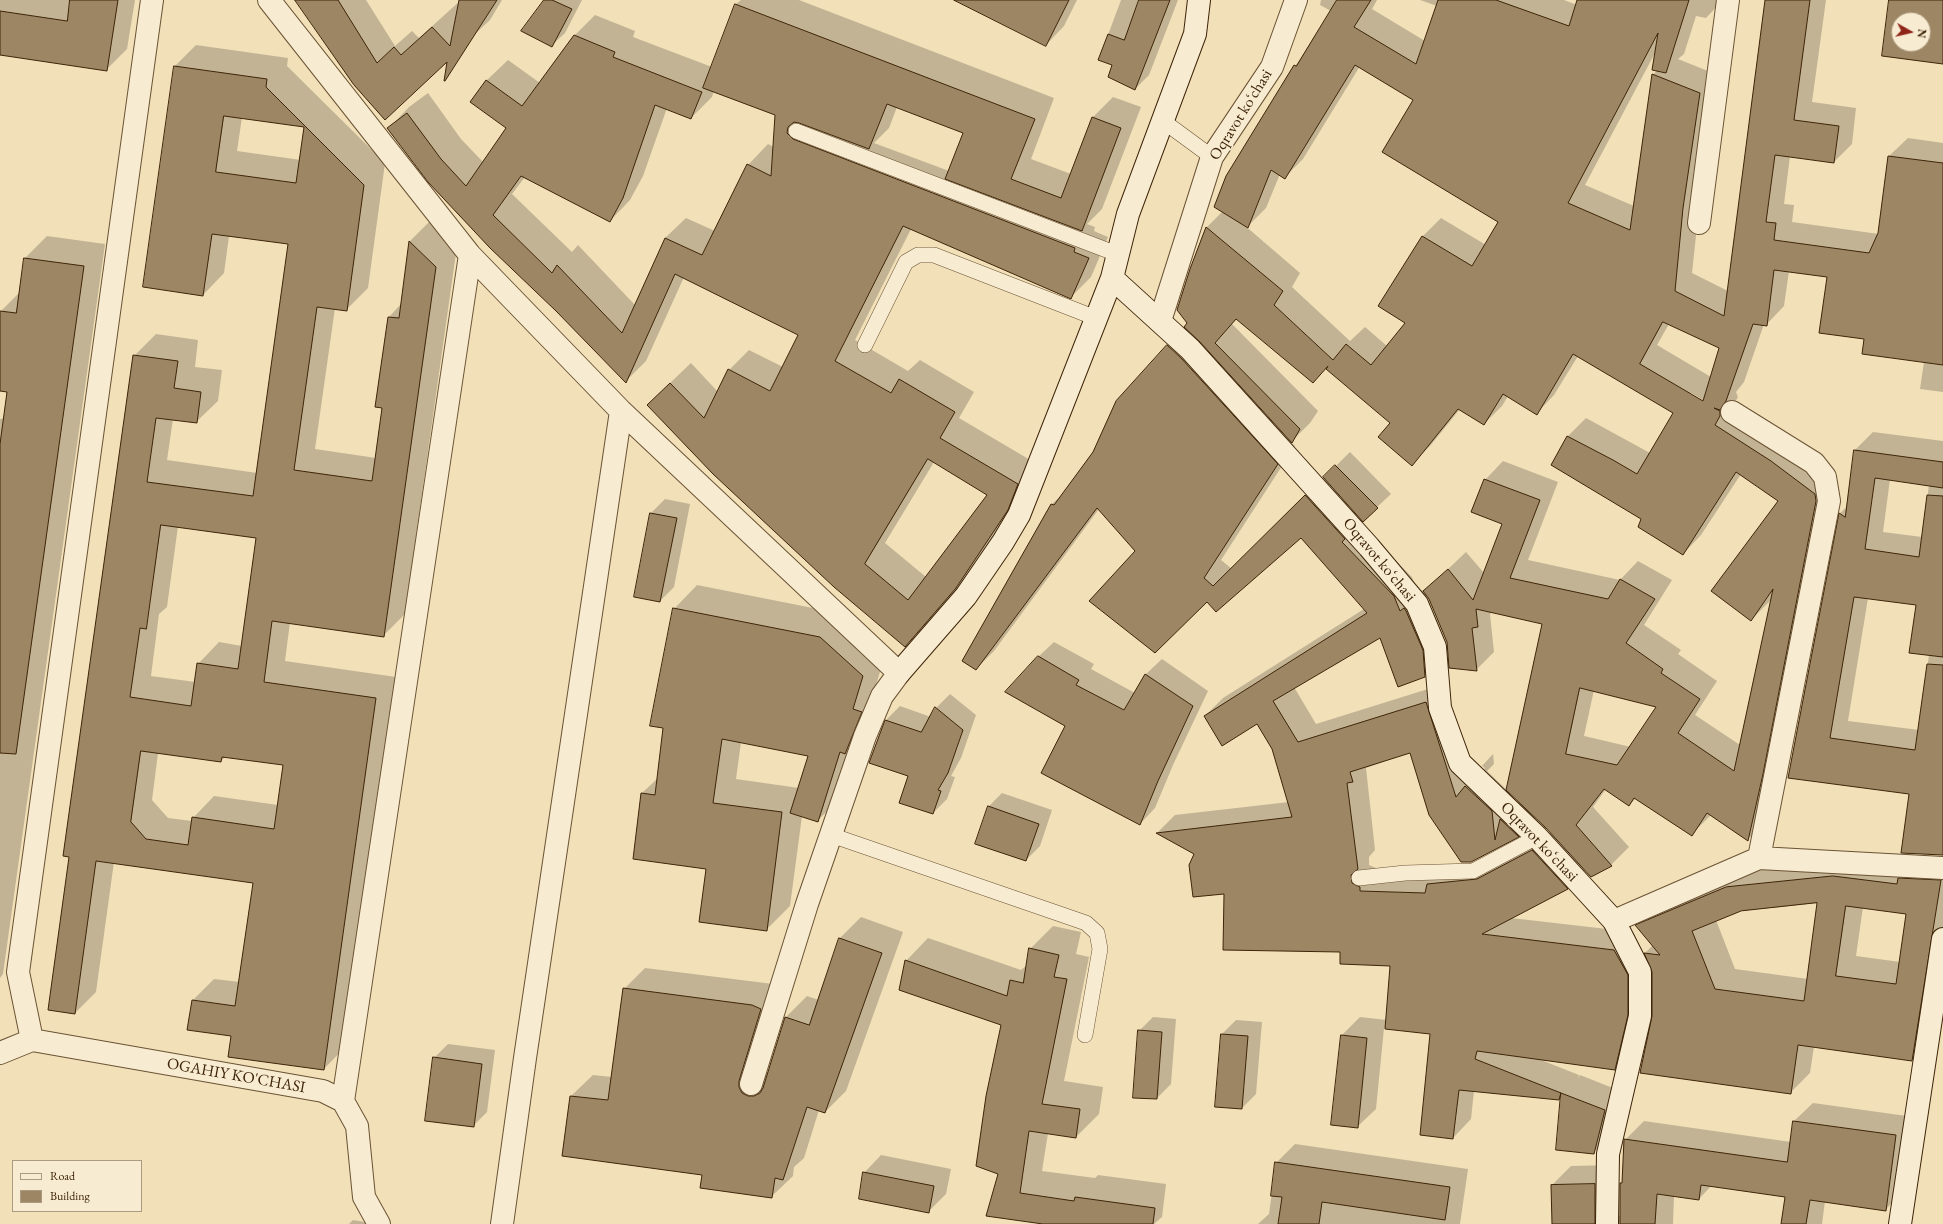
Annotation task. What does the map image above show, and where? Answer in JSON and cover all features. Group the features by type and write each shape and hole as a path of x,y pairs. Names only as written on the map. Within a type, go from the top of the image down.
{"street":[{"path":"0,1052 32,1040 18,972 152,0"},
{"path":"269,0 470,255 620,410 899,672"},
{"path":"751,1084 831,835 865,736 882,696 899,672 966,596 1004,542 1019,515 1112,278 1128,214 1195,34 1199,0"},
{"name":"Oqravot koʻchasi","path":"1160,321 1212,157 1272,67 1296,0"},
{"path":"1699,223 1728,0"},
{"path":"379,1224 364,1197 357,1126 343,1101 470,255"},
{"name":"Oqravot koʻchasi","path":"1112,278 1201,360 1369,547 1417,604 1435,647 1440,708 1460,763 1537,837 1614,920 1640,972 1640,1016 1608,1154 1607,1224"},
{"path":"502,1224 526,1050 620,410"},
{"path":"1732,412 1814,462 1825,476 1829,501 1759,858"},
{"path":"1614,920 1759,858 1943,868"},
{"path":"1900,1224 1943,939"},
{"name":"OGAHIY KO'CHASI","path":"32,1040 322,1091 343,1101"}],"lane":[{"path":"1163,121 1212,157"},
{"path":"796,131 1117,254"},
{"path":"865,345 906,262 918,255 934,255 1096,318"},
{"path":"831,835 1086,923 1097,933 1100,949 1085,1035"},
{"path":"1359,878 1405,873 1473,871 1537,837"}],"building":[{"path":"70,0 118,0 107,71 0,55 0,11 67,21"},
{"path":"295,0 338,0 377,63 394,47 401,55 432,27 450,46 459,0 497,0 445,81 447,62 385,120 354,85"},
{"path":"544,0 552,0 572,9 552,47 521,31"},
{"path":"954,0 1069,0 1046,46"},
{"path":"1139,0 1170,0 1135,90 1108,77 1112,65 1098,60 1108,34 1124,40"},
{"path":"1337,0 1371,0 1354,27 1416,64 1438,0 1496,0 1569,26 1577,0 1689,0 1666,73 1652,70 1658,33 1568,203 1630,230 1652,74 1700,93 1683,208 1675,291 1724,316 1765,0 1810,0 1794,120 1839,126 1834,163 1775,155 1766,222 1776,223 1774,240 1869,253 1878,233 1888,156 1943,163 1943,365 1862,354 1864,339 1819,333 1827,277 1774,270 1767,326 1753,324 1726,401 1720,410 1714,408 1720,411 1720,416 1715,425 1771,461 1815,494 1816,501 1763,774 1748,841 1707,813 1692,836 1634,798 1629,806 1604,789 1576,825 1612,866 1591,877 1546,828 1506,790 1542,624 1476,609 1478,627 1472,628 1477,671 1449,668 1447,642 1429,599 1423,591 1448,569 1473,600 1502,524 1471,512 1484,479 1540,500 1510,578 1608,599 1620,579 1655,599 1626,643 1663,669 1661,673 1700,699 1678,733 1734,771 1773,589 1751,621 1711,591 1778,501 1736,472 1683,555 1638,527 1641,519 1551,465 1567,436 1637,474 1673,413 1573,354 1537,415 1503,394 1484,425 1458,409 1412,466 1378,437 1390,423 1326,369 1328,366 1313,383 1236,319 1215,343 1300,429 1292,443 1199,341 1184,327 1187,323 1177,310 1190,269 1206,227 1283,291 1274,305 1333,360 1346,344 1371,365 1405,323 1378,306 1422,236 1472,266 1498,222 1382,152 1413,100 1355,65 1285,179 1271,170 1248,228 1214,207 1226,176 1294,65 1296,66","holes":["1663,322 1719,348 1703,401 1640,364","1580,688 1656,707 1617,765 1566,754"]},
{"path":"1889,0 1943,0 1943,64 1882,56"},
{"path":"735,4 1035,119 1011,179 1061,198 1092,117 1121,128 1082,231 945,179 963,133 887,104 869,149 799,123 794,122 788,127 787,133 793,139 1075,248 1074,252 1089,258 1071,299 903,226 835,361 891,393 899,379 955,412 940,438 1018,484 1008,510 956,588 905,647 834,587 713,474 647,405 670,383 704,418 728,369 770,391 798,335 675,274 626,383 556,311 490,248 428,182 387,128 407,113 441,159 466,186 506,128 470,102 486,80 522,106 574,35 615,52 613,57 702,92 691,119 655,105 623,198 610,222 521,176 493,215 552,273 557,265 622,333 665,238 702,255 747,164 771,176 775,115 703,88","holes":["928,459 987,495 908,600 865,564"]},
{"path":"174,66 267,79 266,87 364,185 347,311 317,307 294,470 372,481 382,408 375,407 388,317 399,318 409,241 436,267 384,637 272,621 264,682 376,698 324,1070 228,1057 231,1036 187,1030 192,1000 235,1006 253,883 96,861 75,1014 48,1010 69,857 63,856 133,355 178,361 174,388 201,392 197,423 156,418 147,482 253,496 288,244 212,234 203,296 143,287","holes":["224,116 304,127 296,183 216,172","161,525 256,538 238,669 197,663 191,706 130,697 140,628 146,629","141,751 221,762 222,757 283,765 274,829 192,817 188,845 146,839 131,822"]},
{"path":"24,258 84,266 16,754 0,753 0,444 7,392 0,391 0,311 16,313"},
{"path":"1167,345 1181,358 1278,464 1204,578 1213,586 1305,495 1345,539 1342,542 1394,596 1400,611 1404,608 1423,650 1425,677 1398,687 1380,638 1273,701 1298,742 1426,702 1456,797 1465,786 1492,811 1495,840 1500,819 1519,837 1471,862 1461,862 1429,815 1410,753 1350,772 1353,782 1347,783 1358,869 1351,875 1352,883 1360,887 1360,891 1425,893 1427,884 1477,879 1532,850 1568,889 1482,934 1614,950 1628,975 1628,1015 1615,1070 1477,1051 1475,1059 1561,1093 1559,1100 1459,1090 1453,1139 1420,1135 1430,1034 1385,1029 1390,966 1340,964 1340,952 1223,950 1224,894 1193,897 1189,865 1194,854 1156,833 1292,817 1272,749 1257,724 1222,746 1204,716 1367,613 1301,538 1216,612 1207,602 1155,653 1089,601 1135,551 1097,508 976,670 962,661 1051,504 1054,505 1093,452 1116,401"},
{"path":"1854,450 1943,462 1943,488 1875,478 1865,549 1919,557 1927,495 1943,496 1943,657 1909,653 1916,605 1854,597 1830,738 1915,750 1927,664 1943,665 1943,855 1901,853 1909,794 1788,778 1839,513 1845,517"},
{"path":"1335,465 1378,508 1363,522 1323,477"},
{"path":"650,513 677,518 660,602 634,597"},
{"path":"673,608 820,637 863,676 853,709 862,712 845,754 840,752 818,822 790,813 808,756 722,739 713,803 782,812 767,931 699,922 706,869 633,859 641,793 655,795 663,728 650,726"},
{"path":"1038,656 1079,680 1076,685 1124,710 1145,674 1193,706 1158,781 1140,825 1041,773 1065,726 1005,692"},
{"path":"935,707 963,730 948,773 938,790 941,791 933,814 899,803 908,776 869,763 885,720 921,732"},
{"path":"988,806 1039,824 1026,861 975,844"},
{"path":"1833,876 1897,884 1898,878 1941,880 1912,1061 1798,1045 1791,1094 1640,1073 1652,1016 1652,972 1644,953 1660,955 1635,925 1726,887","holes":["1817,903 1804,1001 1715,989 1692,931 1741,911","1846,906 1906,914 1896,984 1836,976"]},
{"path":"839,938 882,953 825,1113 807,1107 783,1180 775,1178 772,1198 700,1188 702,1175 562,1156 570,1096 608,1100 623,988 752,1005 761,1009 739,1081 739,1087 742,1093 748,1096 754,1096 760,1093 763,1088 785,1017 809,1025"},
{"path":"1029,948 1059,955 1054,977 1067,979 1042,1104 1080,1109 1076,1138 1029,1131 1020,1193 1074,1201 1075,1197 1155,1208 1153,1224 1043,1224 986,1216 998,1174 976,1166 986,1096 1001,1025 899,990 905,960 1007,996 1010,980 1023,983"},
{"path":"1138,1030 1162,1032 1157,1099 1133,1098"},
{"path":"1221,1034 1248,1036 1242,1109 1215,1107"},
{"path":"1341,1035 1367,1038 1358,1128 1331,1125"},
{"path":"433,1057 482,1064 474,1127 425,1121"},
{"path":"1561,1093 1605,1110 1594,1154 1556,1150"},
{"path":"1793,1121 1896,1135 1886,1211 1810,1200 1806,1224 1781,1224 1785,1197 1701,1185 1699,1200 1657,1194 1655,1224 1620,1224 1620,1183 1622,1183 1624,1139 1787,1162"},
{"path":"1275,1162 1450,1187 1445,1220 1322,1202 1319,1224 1278,1224 1282,1197 1271,1196"},
{"path":"863,1172 934,1186 929,1213 859,1199"},
{"path":"1595,1184 1595,1224 1552,1224 1551,1185"}]}
